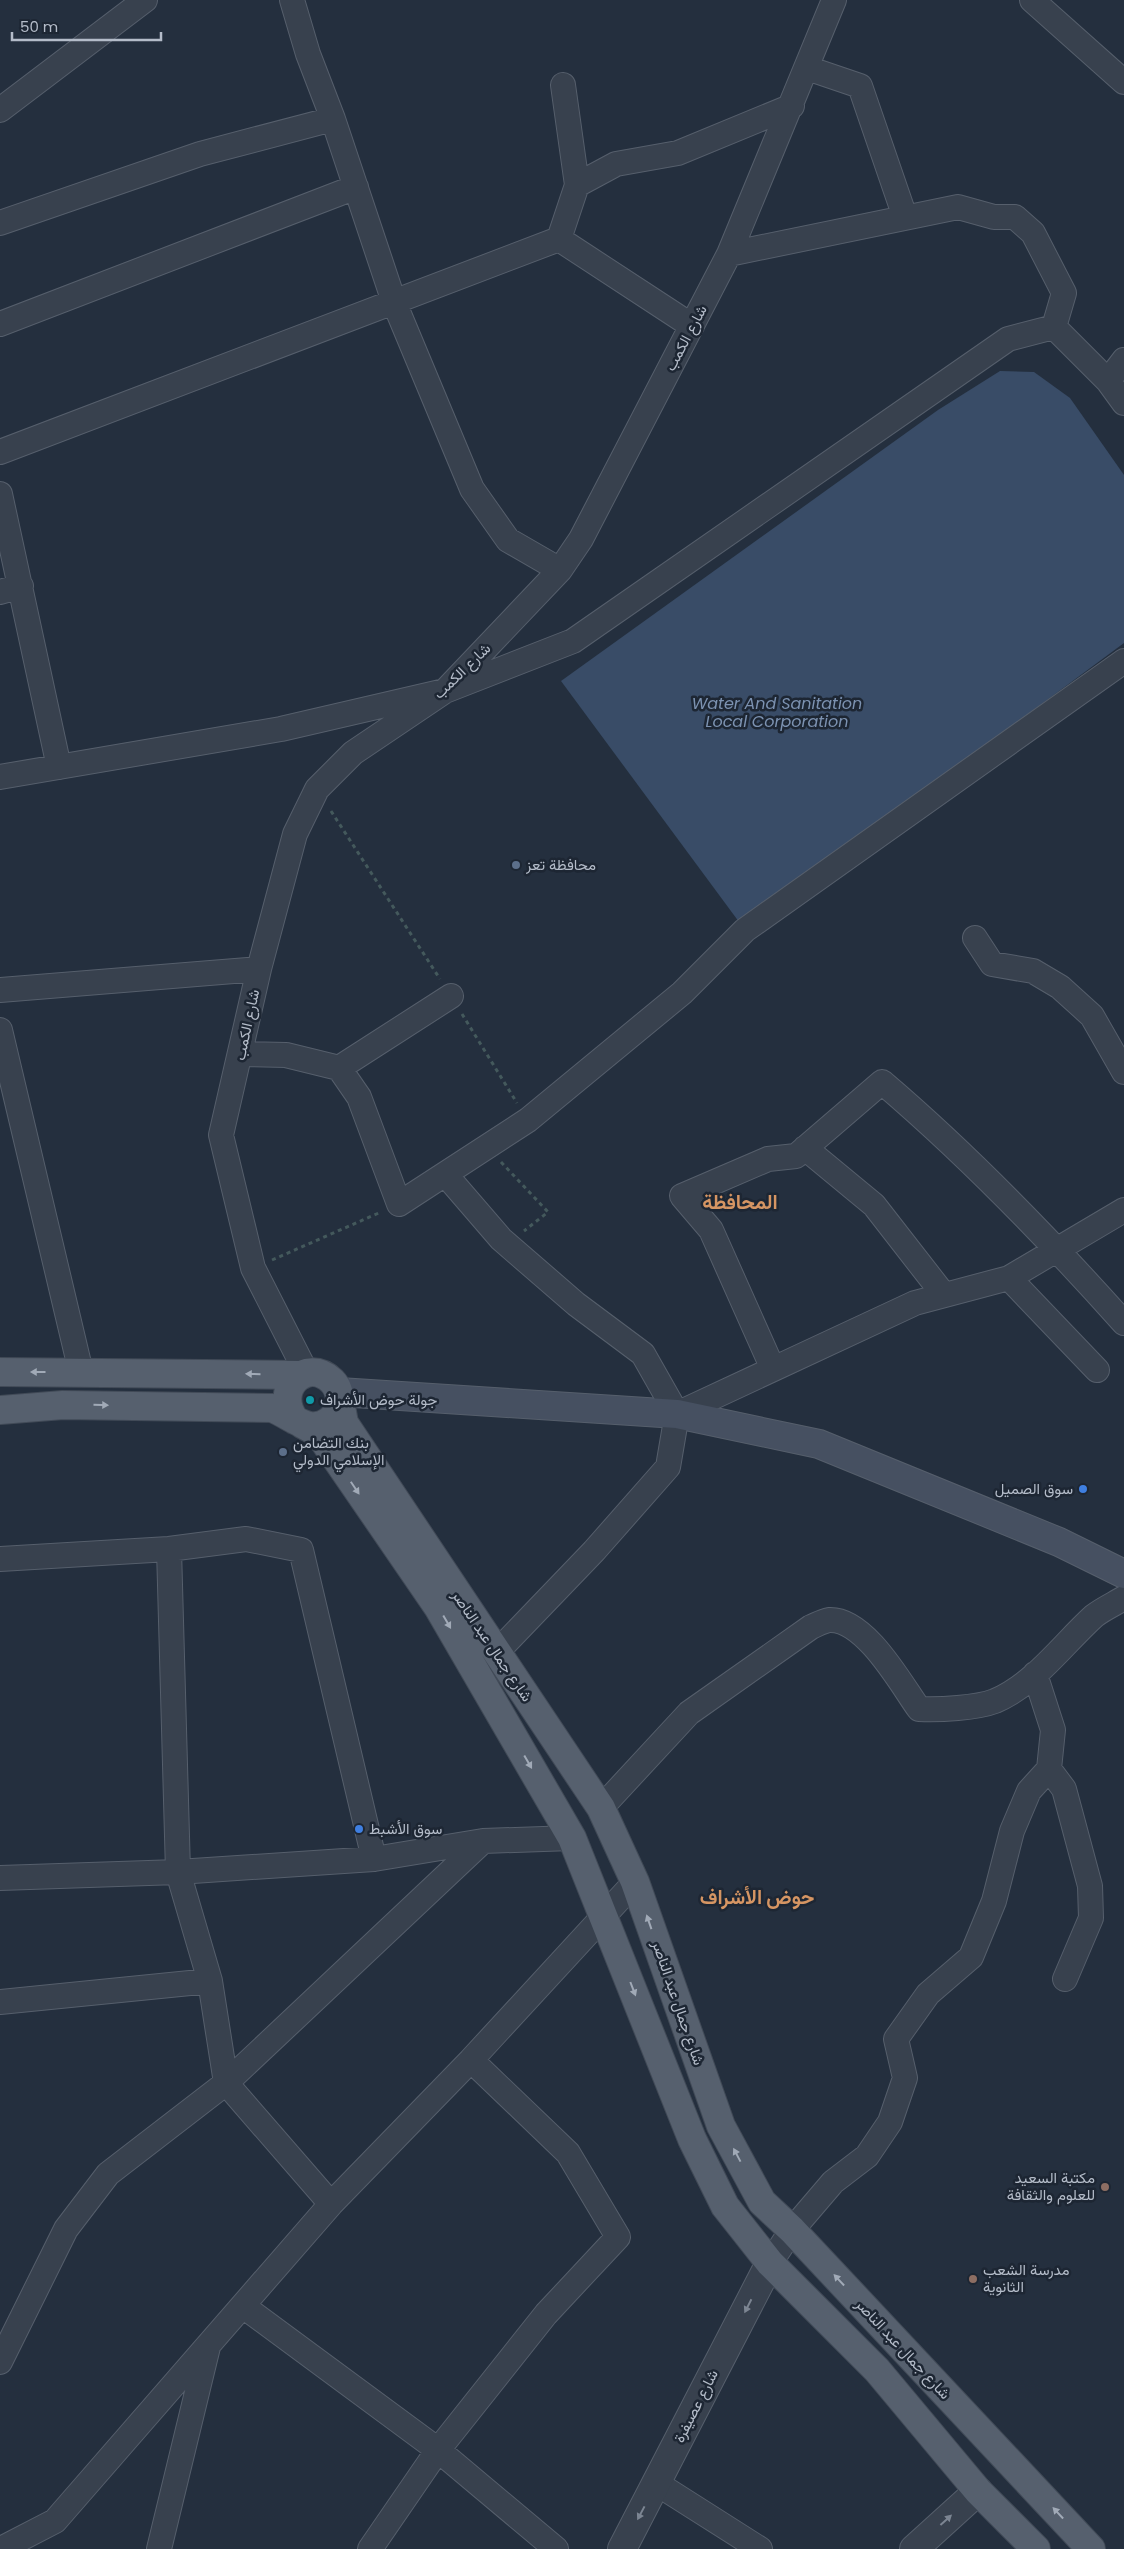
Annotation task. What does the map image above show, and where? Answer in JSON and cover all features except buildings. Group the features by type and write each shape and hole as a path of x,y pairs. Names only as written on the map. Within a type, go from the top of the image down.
{"main road":[{"path":"0,1372 320,1374 328,1377 340,1397 338,1410 327,1423 311,1427 299,1422 286,1405 286,1396 294,1380 305,1374"},
{"path":"340,1397 677,1414 819,1444 1059,1542 1124,1574"},
{"name":"شارع جمال عبد الناصر","path":"340,1397 344,1423 601,1808 635,1882 721,2126 762,2202 792,2230 1091,2549"},
{"name":"شارع جمال عبد الناصر","path":"0,1410 63,1404 272,1408 315,1431 322,1438 438,1607 572,1838 692,2139 725,2206 770,2263 877,2370 978,2491 1036,2549"}],"street":[{"path":"0,110 145,0"},
{"path":"292,0 308,54 333,119 394,302 472,489 508,540 560,570"},
{"name":"شارع الكمب","path":"305,1374 253,1268 221,1135 259,969 295,834 317,789 353,752 445,691 560,570 581,539 729,254 792,106 834,0"},
{"path":"1032,0 1124,82"},
{"path":"807,68 860,86 905,217"},
{"path":"560,239 577,185 563,85"},
{"path":"577,185 616,164 678,153 792,106"},
{"path":"0,223 200,154 333,119"},
{"path":"0,324 356,187"},
{"path":"729,254 958,207 994,217 1015,217 1033,233 1064,293 1054,326"},
{"path":"0,452 560,239"},
{"path":"560,239 692,326"},
{"path":"1054,326 1108,381 1124,403"},
{"path":"0,777 280,728 445,691 573,641 1008,338 1054,326"},
{"path":"1108,381 1124,360"},
{"path":"0,494 11,589 59,767"},
{"path":"241,1054 286,1055 339,1068 359,1097 399,1204 528,1120 682,993 745,930 1124,661"},
{"path":"975,938 992,964 1033,971 1060,987 1092,1016 1124,1072"},
{"path":"0,990 259,969"},
{"path":"339,1068 451,996"},
{"path":"0,1030 81,1372"},
{"path":"773,1370 711,1230 682,1196 768,1159 796,1156 882,1082 938,1130 1059,1250 1124,1323"},
{"path":"805,1148 874,1205 944,1295"},
{"path":"445,1174 507,1244 576,1304 644,1354 677,1414 668,1467 594,1550 496,1653"},
{"path":"677,1414 915,1303 1009,1278 1124,1210"},
{"path":"1009,1278 1097,1370"},
{"path":"0,1559 169,1549 246,1539 301,1550 374,1859"},
{"path":"169,1549 178,1872 210,1981 226,2083 331,2204"},
{"path":"601,1808 689,1714 811,1627 830,1620 845,1624 869,1638 919,1709 939,1710 993,1702 1009,1694 1035,1674 1096,1615 1124,1598"},
{"path":"770,2263 792,2230 833,2182 867,2156 890,2122 905,2078 896,2039 928,1994 971,1957 994,1901 1012,1831 1029,1791 1049,1769 1053,1730 1035,1674"},
{"path":"1049,1769 1064,1789 1090,1886 1091,1918 1065,1978"},
{"path":"0,1878 178,1872 374,1859 483,1841 572,1838"},
{"path":"0,2362 66,2229 108,2174 226,2083 483,1841"},
{"path":"1,2549 55,2521 331,2204 471,2060 635,1882"},
{"path":"0,2002 210,1981"},
{"path":"370,2549 438,2450 546,2314 618,2238 568,2153 471,2060"},
{"name":"شارع عصيفرة","path":"622,2549 770,2263"},
{"path":"244,2306 438,2450 556,2549"},
{"path":"159,2549 209,2342"},
{"path":"656,2483 760,2549"},
{"path":"914,2549 978,2491"}],"path":[{"path":"317,789 451,996 528,1120"},
{"path":"488,1146 548,1212 507,1244"},
{"path":"253,1268 399,1204"}],"water":[{"name":"Water And Sanitation Local Corporation","path":"1000,371 1034,372 1070,398 1124,475 1124,643 742,926 561,681 938,410"}],"place":[{"name":"محافظة تعز","path":"516,865"},
{"name":"جولة حوض الأشراف","path":"310,1400"},
{"name":"بنك التضامن الإسلامي الدولي","path":"283,1452"},
{"name":"سوق الصميل","path":"1083,1489"},
{"name":"سوق الأشبط","path":"359,1829"},
{"name":"مكتبة السعيد للعلوم والثقافة","path":"1105,2187"},
{"name":"مدرسة الشعب الثانوية","path":"973,2279"}],"district":[{"name":"المحافظة","path":"740,1202"},
{"name":"حوض الأشراف","path":"757,1897"}]}
